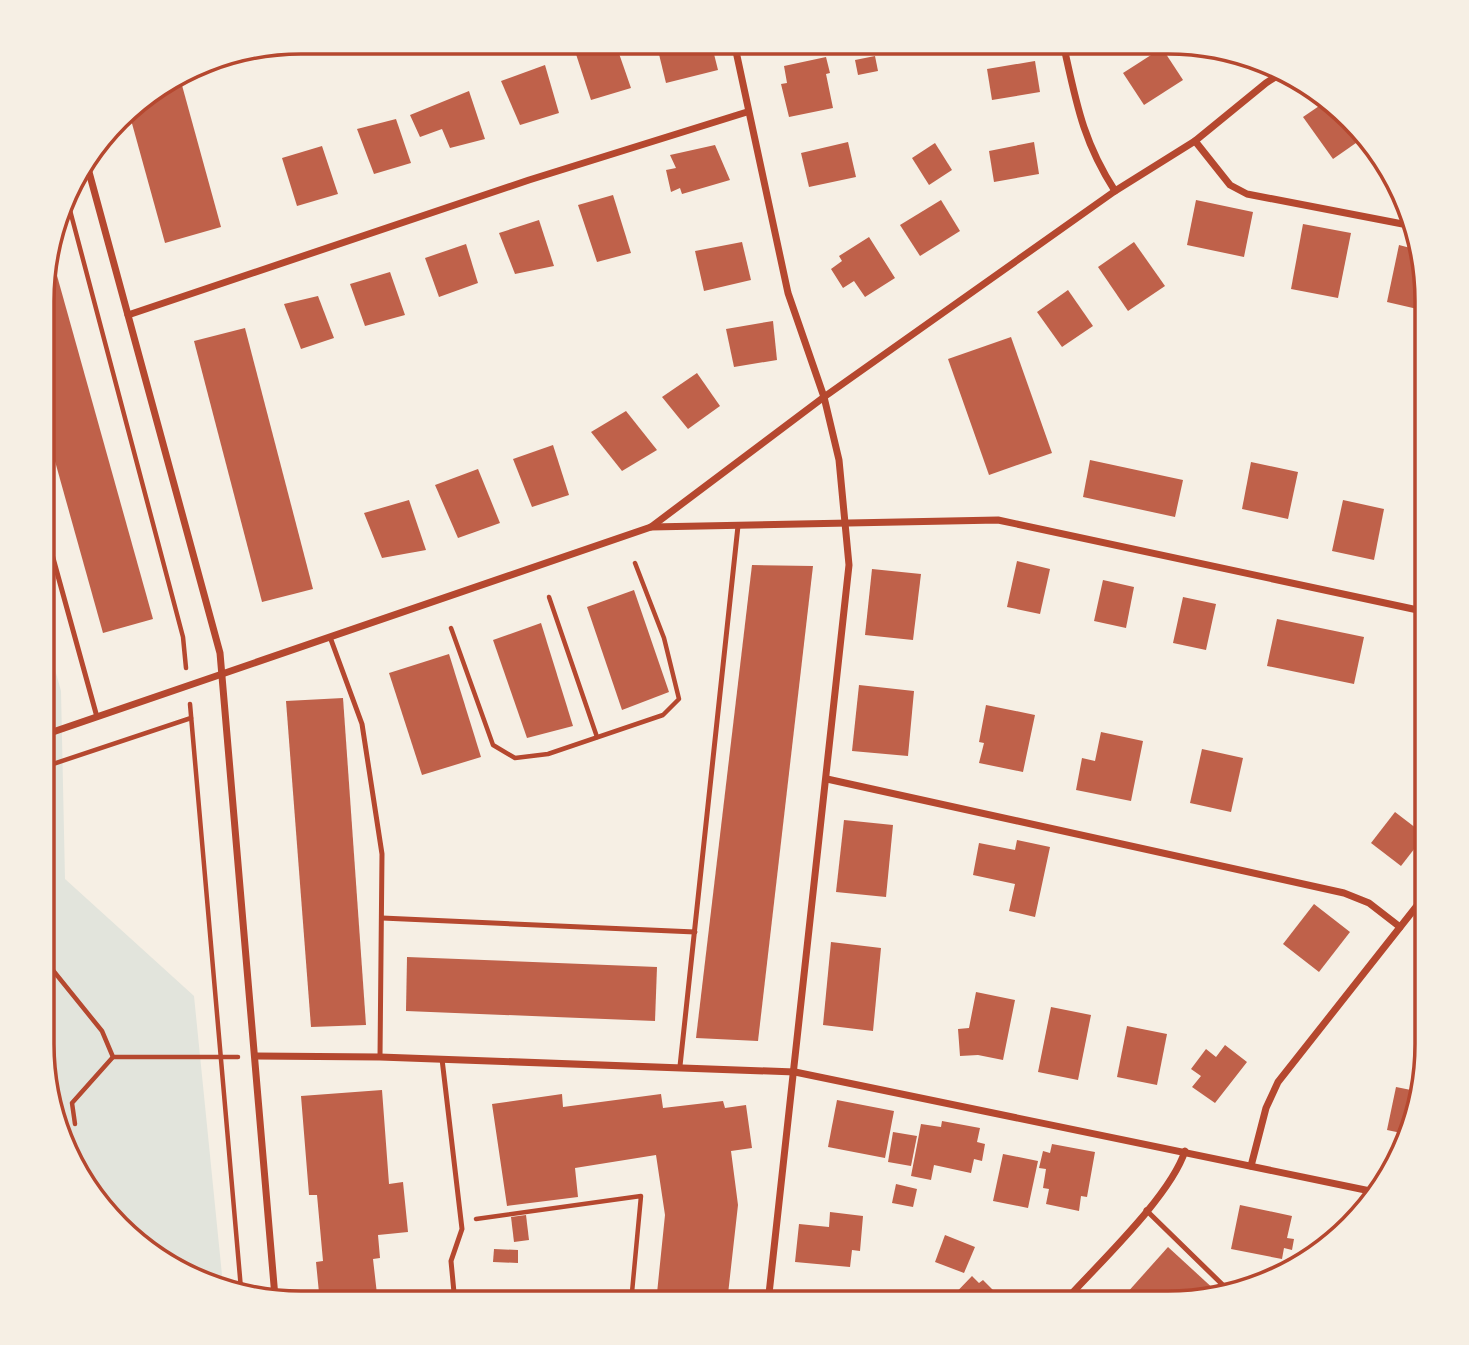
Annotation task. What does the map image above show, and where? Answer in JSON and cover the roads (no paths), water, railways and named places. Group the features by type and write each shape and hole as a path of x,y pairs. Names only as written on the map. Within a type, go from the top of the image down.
{"street":[{"path":"736,54 788,293 824,397 839,460 849,565 796,1072 770,1290"},
{"path":"1066,55 1078,112 1094,158 1115,191"},
{"path":"651,527 686,498 824,397 1115,191 1195,141 1273,78"},
{"path":"128,315 516,184 710,121 747,112"},
{"path":"1195,141 1230,185 1247,194 1402,224"},
{"path":"90,174 220,653 274,1289"},
{"path":"55,731 651,527 998,520 1414,609"},
{"path":"827,779 1344,893 1369,903 1400,927"},
{"path":"1251,1166 1266,1108 1278,1082 1415,908"},
{"path":"256,1056 380,1057 796,1072 1367,1190"},
{"path":"1074,1290 1180,1168 1185,1151"}],"lane":[{"path":"680,1066 738,526"},
{"path":"54,563 97,717"},
{"path":"330,637 362,724 382,854 380,1057"},
{"path":"382,918 695,932"},
{"path":"442,1059 462,1229 450,1261 453,1291"},
{"path":"1146,1210 1222,1284"}]}
